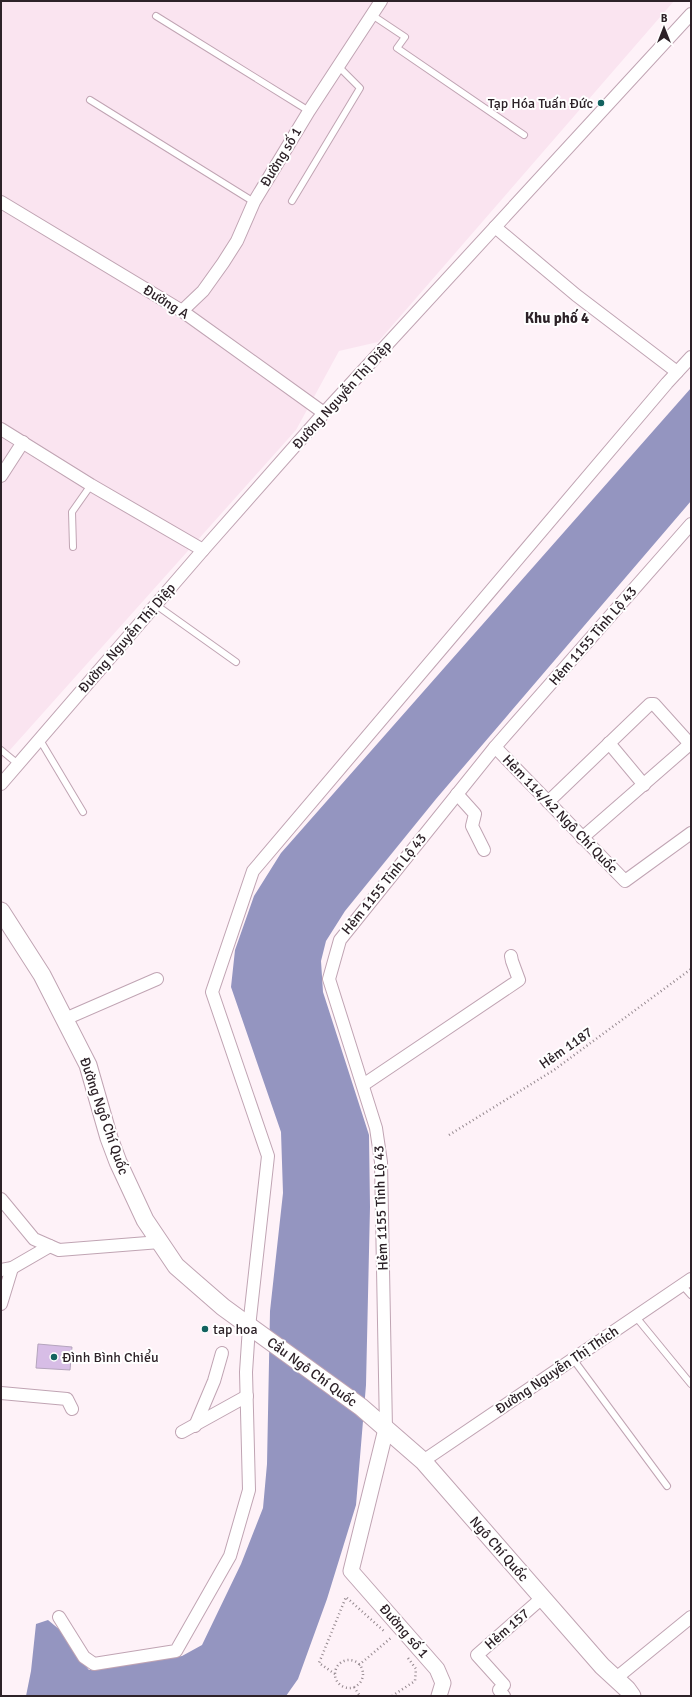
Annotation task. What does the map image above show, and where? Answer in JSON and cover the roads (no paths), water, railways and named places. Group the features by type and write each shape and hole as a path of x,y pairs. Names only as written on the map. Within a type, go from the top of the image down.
{"main road":[{"name":"Đường Ngô Chí Quốc","path":"1,911 14,929 42,975 88,1065 109,1138 118,1162 145,1220 176,1266 222,1307 256,1332"},
{"name":"Cầu Ngô Chí Quốc","path":"256,1332 361,1407"},
{"name":"Ngô Chí Quốc","path":"361,1407 422,1462 624,1690"}],"street":[{"name":"Đường số 1","path":"182,311 203,291 223,263 237,241 254,202 309,111 381,1"},
{"name":"Đường Nguyễn Thị Diệp","path":"1,784 324,413 691,16"},
{"name":"Đường A","path":"1,202 182,311 324,413"},
{"path":"495,227 576,296 677,372"},
{"path":"59,1617 84,1657 94,1664 176,1651 230,1556 249,1490 246,1372 256,1332 268,1156 212,992 252,871 691,357"},
{"path":"1,429 92,485 204,550"},
{"path":"1,476 22,442"},
{"name":"Hẻm 1155 Tỉnh Lộ 43","path":"386,1428 381,1162 376,1128 329,979 340,940 495,747 691,524"},
{"path":"548,802 650,704 654,704 691,744 582,838"},
{"path":"609,743 644,785"},
{"name":"Hẻm 114/42 Ngô Chí Quốc","path":"495,747 625,881 691,833"},
{"path":"457,794 475,814 472,826 484,850"},
{"path":"363,1085 519,980 511,956"},
{"path":"65,1019 157,979"},
{"path":"1,1199 34,1239 59,1250 160,1242"},
{"path":"1,1304 7,1269 50,1246"},
{"name":"Đường Nguyễn Thị Thích","path":"422,1462 687,1282"},
{"path":"195,1426 214,1381 222,1352"},
{"path":"1,1393 67,1399 72,1409"},
{"path":"182,1432 247,1396"},
{"name":"Đường số 1","path":"386,1428 351,1571 396,1633 437,1669 443,1683 439,1696"},
{"name":"Hẻm 157","path":"504,1696 499,1690 504,1685 477,1655 542,1598"},
{"path":"624,1690 691,1616"}],"lane":[{"path":"372,15 404,37 398,48 524,135"},
{"path":"156,16 309,111"},
{"path":"292,202 360,88 338,66"},
{"path":"90,100 254,202"},
{"path":"73,547 72,512 92,485"},
{"path":"156,605 236,662"},
{"path":"40,740 83,812"},
{"path":"1,750 18,764"},
{"path":"687,1282 691,1295"},
{"path":"636,1316 691,1384"},
{"path":"573,1359 668,1486"}],"water":[{"path":"691,388 691,501 436,799 345,911 326,941 321,961 323,992 369,1135 370,1207 366,1385 356,1505 327,1599 298,1679 286,1696 26,1696 31,1671 36,1624 48,1620 60,1630 73,1650 89,1670 182,1656 202,1645 241,1564 263,1508 267,1464 270,1311 283,1193 281,1132 231,987 235,950 254,896 281,853"}],"place":[{"name":"Tạp Hóa Tuấn Đức","path":"601,103"},
{"name":"tap hoa","path":"205,1329"},
{"name":"Đình Bình Chiểu","path":"54,1357"}],"district":[{"name":"Khu phố 4","path":"557,318"}]}
